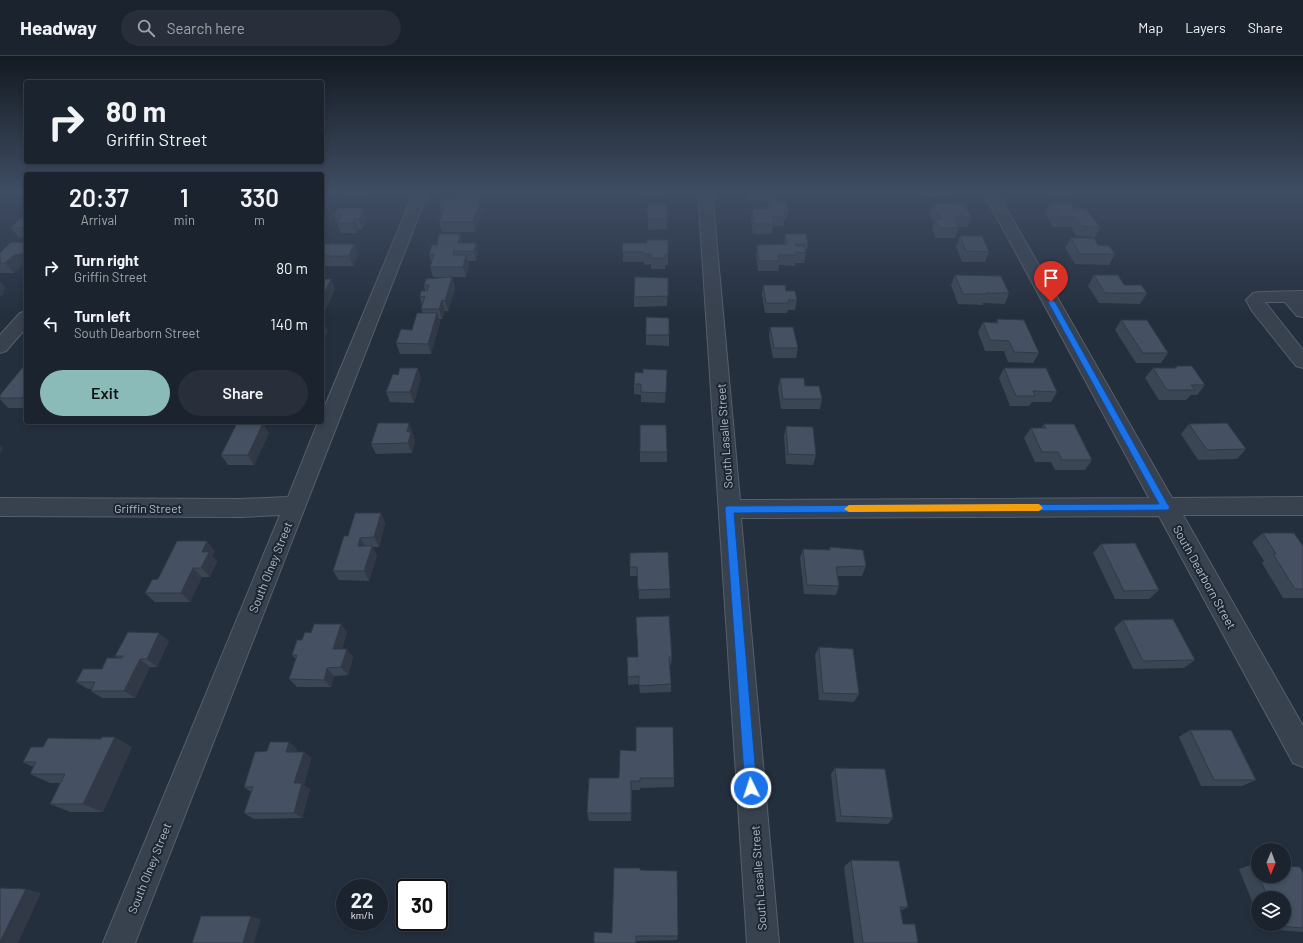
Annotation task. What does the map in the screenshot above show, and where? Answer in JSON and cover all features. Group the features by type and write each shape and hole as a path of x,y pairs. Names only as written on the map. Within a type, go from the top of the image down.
{"street":[{"name":"South Olney Street","path":"119,943 404,233"},
{"name":"South Lasalle Street","path":"708,233 763,943"},
{"name":"South Dearborn Street","path":"1013,233 1303,753"},
{"path":"1298,297 1259,297 1255,300 1258,308 1303,362"},
{"path":"1298,297 1293,302 1303,312"},
{"path":"0,347 24,319"},
{"name":"Griffin Street","path":"0,508 232,508 295,505"},
{"path":"729,509 1303,506"}],"building":[{"path":"439,234 460,234 458,243 476,243 474,251 454,251 453,255 466,255 463,267 430,267 434,254 429,254 432,245 437,245"},
{"path":"785,234 806,234 808,244 794,244 795,246 804,246 806,253 796,252 796,255 778,255 779,261 759,261 757,245 787,244"},
{"path":"960,236 982,236 989,252 966,251"},
{"path":"1071,238 1094,238 1098,245 1109,246 1115,254 1080,254"},
{"path":"647,240 668,240 668,254 665,254 665,258 651,258 651,254 644,254 644,252 622,252 623,243 647,243"},
{"path":"11,242 24,243 24,253 14,255 5,263 0,263 0,253"},
{"path":"324,244 354,244 349,256 324,256"},
{"path":"955,275 1001,276 1009,293 963,294"},
{"path":"1094,275 1118,275 1124,285 1141,285 1147,293 1105,293"},
{"path":"452,277 445,301 442,300 439,309 421,309 425,296 420,297 421,291 427,291 429,285 424,285 426,279"},
{"path":"635,277 668,278 668,296 634,297"},
{"path":"324,279 331,279 324,294"},
{"path":"763,285 785,285 786,291 795,291 797,300 788,300 789,303 766,303"},
{"path":"417,313 437,313 428,344 396,343 401,329 412,330"},
{"path":"646,317 669,318 669,335 646,335"},
{"path":"997,319 1024,320 1039,353 1014,352 1009,341 990,340 983,322 998,323"},
{"path":"1121,320 1147,320 1168,353 1143,353"},
{"path":"770,327 793,327 798,348 774,348"},
{"path":"1176,366 1192,366 1205,385 1191,385 1195,390 1167,390 1153,368 1177,368"},
{"path":"24,367 24,395 22,398 0,398 0,395"},
{"path":"400,368 418,368 410,392 386,392 393,374 398,375"},
{"path":"1004,368 1046,368 1057,392 1033,391 1035,396 1016,396"},
{"path":"643,369 667,370 666,393 641,392 641,384 634,384 635,372 643,373"},
{"path":"780,378 804,378 805,386 819,386 822,399 783,399"},
{"path":"378,423 409,423 407,432 411,432 408,443 371,444"},
{"path":"1227,423 1246,449 1207,450 1189,424"},
{"path":"236,424 263,424 248,455 221,455"},
{"path":"1044,424 1074,424 1092,460 1062,460 1058,452 1042,452 1031,428 1046,428"},
{"path":"640,425 666,425 667,452 640,452"},
{"path":"786,426 813,427 816,455 788,454"},
{"path":"355,513 381,513 374,537 360,538 358,546 372,546 364,571 333,571 344,536 348,536"},
{"path":"1263,533 1294,533 1303,546 1303,589 1295,589 1273,554 1276,554"},
{"path":"177,541 207,541 202,552 209,552 201,568 193,568 181,593 145,593 152,580 158,579"},
{"path":"1135,543 1159,590 1124,591 1101,544"},
{"path":"830,547 863,550 866,566 836,567 839,586 807,585 803,549 830,550"},
{"path":"668,552 670,589 638,590 637,567 630,567 630,553"},
{"path":"669,616 672,657 669,657 671,684 639,686 639,676 628,677 627,657 638,657 636,617"},
{"path":"1173,619 1195,660 1143,661 1123,620"},
{"path":"314,624 341,624 333,649 347,649 341,667 327,668 324,680 289,679 297,655 292,655 297,640 302,640 305,632 311,633"},
{"path":"128,632 159,633 147,659 140,659 124,691 91,691 95,682 76,682 83,669 102,669 107,658 122,658 123,656 115,656"},
{"path":"819,647 853,649 859,694 823,693"},
{"path":"636,727 673,727 674,778 640,778 640,781 631,781 631,813 587,813 589,778 619,778 620,750 636,751"},
{"path":"1190,730 1231,730 1256,780 1214,780"},
{"path":"102,737 115,737 83,804 50,804 65,774 30,774 36,762 23,762 31,747 43,747 48,738 101,739"},
{"path":"270,742 289,742 286,752 304,752 294,783 302,783 294,813 244,813 253,787 244,787 255,752 267,751"},
{"path":"835,768 885,769 893,818 841,816"},
{"path":"851,860 899,861 908,907 900,907 903,924 915,924 918,943 863,943"},
{"path":"1291,866 1300,867 1303,873 1303,928 1291,927 1291,891 1265,891 1262,883 1291,883"},
{"path":"614,868 640,868 640,870 677,871 678,936 636,936 636,943 594,943 594,932 612,933"},
{"path":"0,888 26,889 0,942"},
{"path":"201,916 251,916 243,943 192,943"}],"slow traffic":[{"path":"849,509 1039,508"}],"route":[{"path":"751,788 729,509 1165,507 1051,302"}]}
